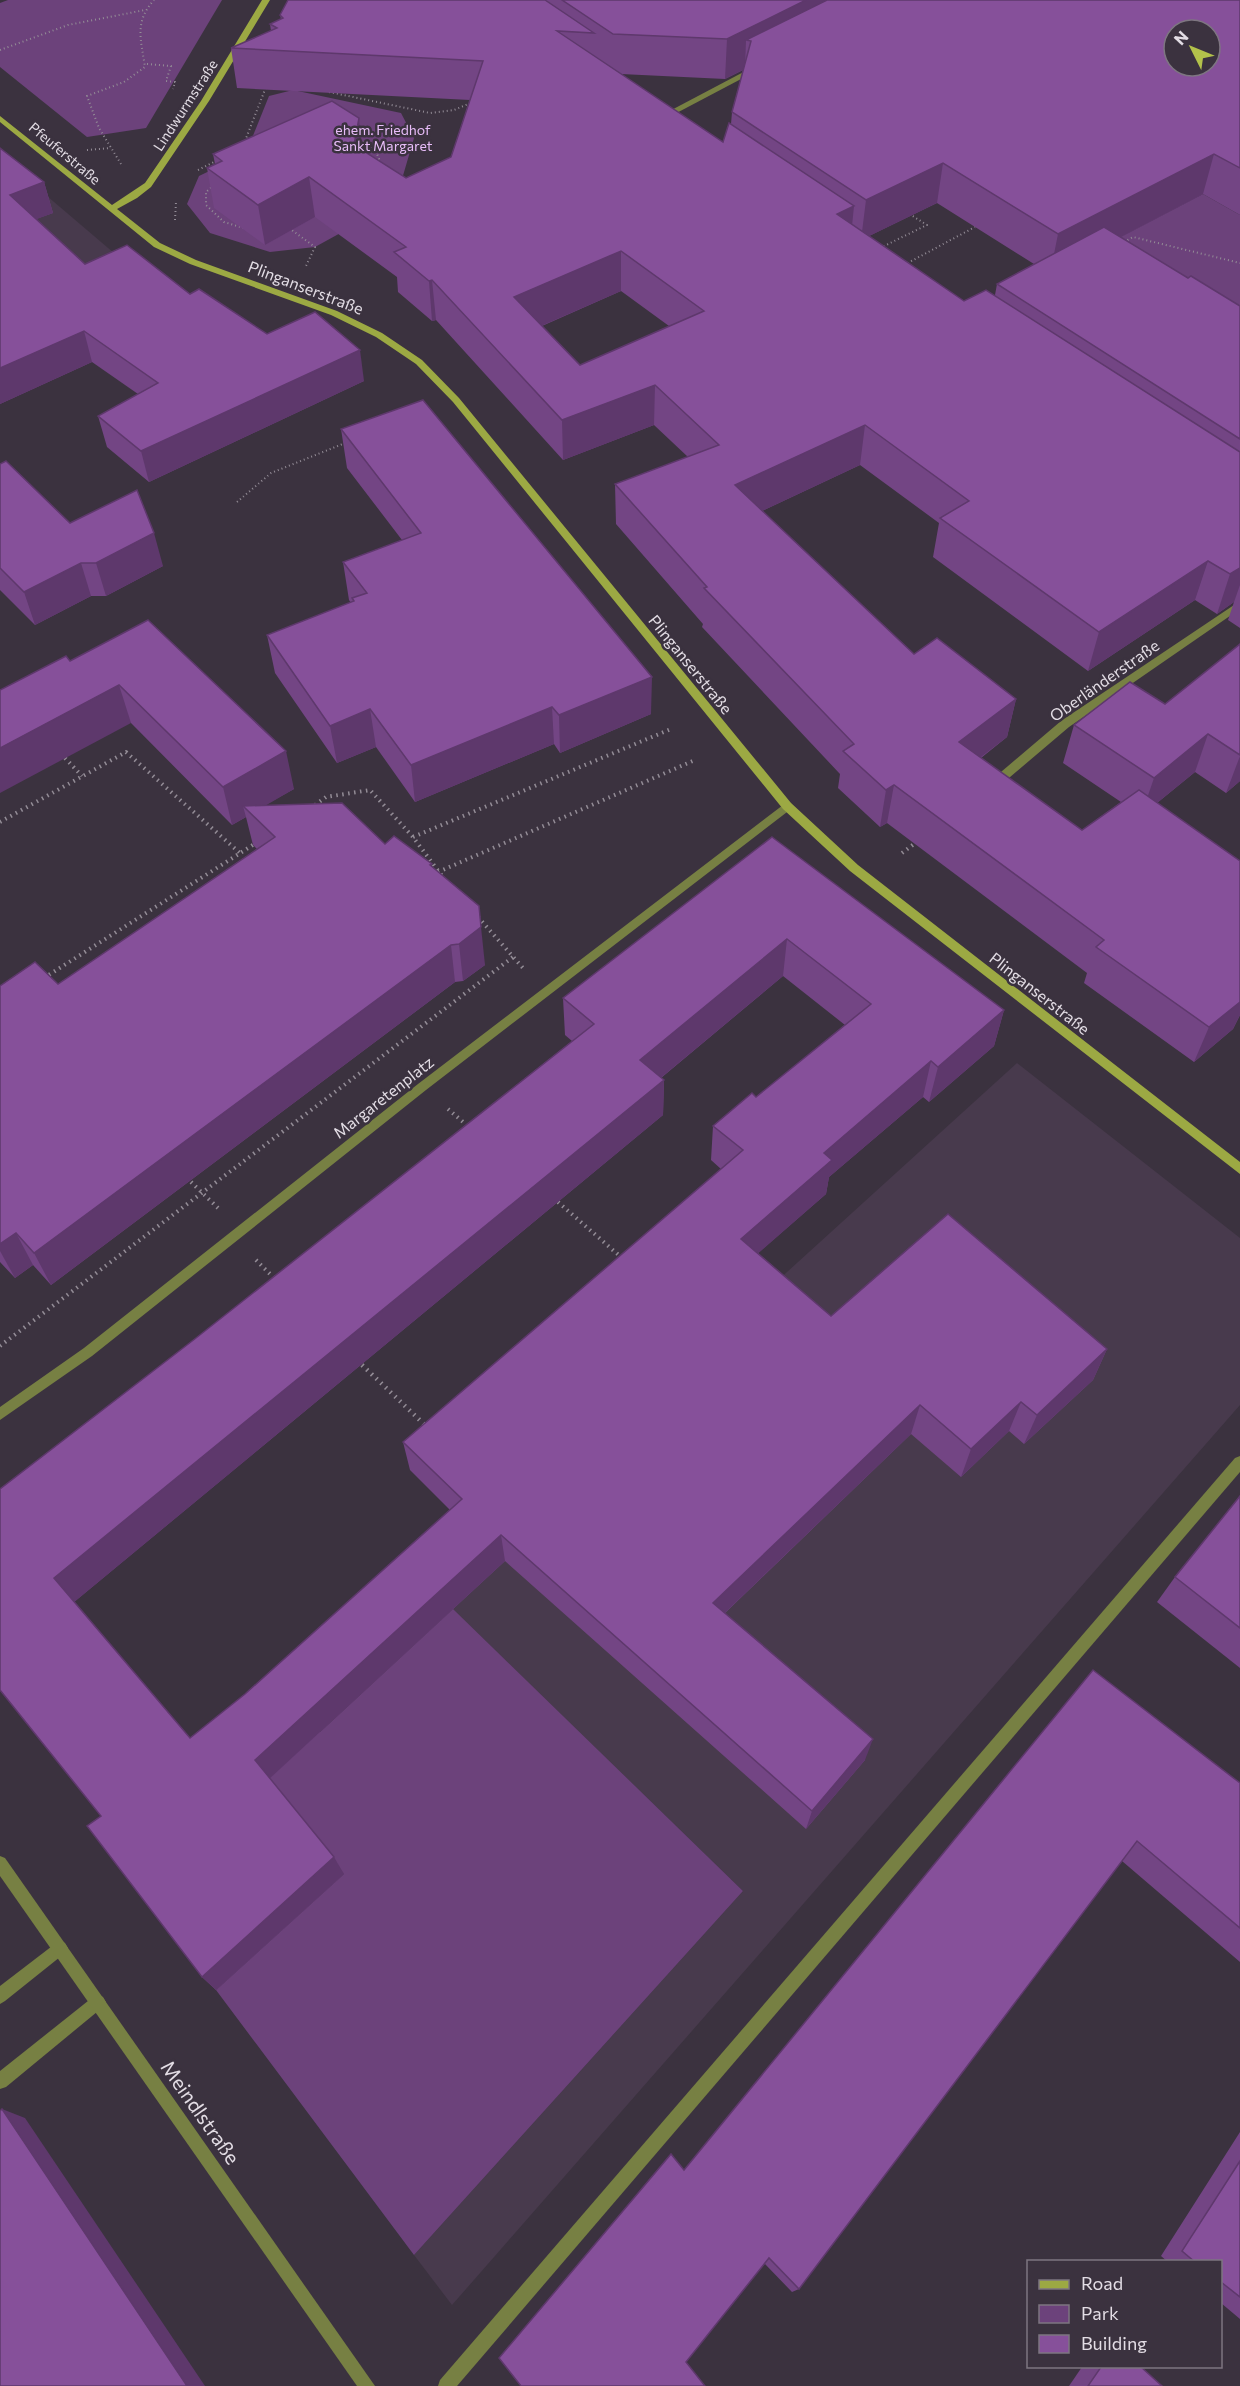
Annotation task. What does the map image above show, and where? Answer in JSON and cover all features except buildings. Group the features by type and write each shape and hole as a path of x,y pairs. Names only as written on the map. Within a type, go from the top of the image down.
{"main road":[{"name":"Lindwurmstraße","path":"111,209 148,185 211,92 266,0"},
{"name":"Pfeuferstraße","path":"0,118 111,209"},
{"name":"Plinganserstraße","path":"111,209 157,245 193,262 334,313 380,335 419,362 462,408 787,806 854,868 1240,1169"}],"street":[{"path":"666,115 769,62"},
{"path":"657,108 675,121"},
{"name":"Oberländerstraße","path":"991,787 1065,724 1240,604"},
{"name":"Margaretenplatz","path":"0,1414 88,1352 422,1087 787,806"},
{"path":"446,2386 1240,1462"},
{"name":"Meindlstraße","path":"0,1863 368,2386"},
{"path":"0,1996 60,1948"},
{"path":"0,2081 98,2002"}],"path":[{"path":"147,64 139,28 145,10 154,0"},
{"path":"0,50 68,25 145,10"},
{"path":"120,163 99,128 87,96 136,75 147,64 171,66 166,81 175,82"},
{"path":"243,147 267,83"},
{"path":"322,91 430,113 454,110 474,102"},
{"path":"357,141 366,141 376,150 381,165 376,174"},
{"path":"81,151 111,148"},
{"path":"190,174 219,159"},
{"path":"221,178 206,192 206,205 217,219 239,229 251,230"},
{"path":"879,249 927,225 911,215"},
{"path":"280,232 299,222"},
{"path":"283,223 315,247 306,266"},
{"path":"895,270 975,227"},
{"path":"1123,242 1133,237 1240,263"},
{"path":"237,502 271,472 350,440"},
{"path":"413,837 671,729"},
{"path":"0,822 126,752 240,853"},
{"path":"65,758 82,776"},
{"path":"438,872 695,760"},
{"path":"307,810 327,797 370,790 413,837 446,881"},
{"path":"902,853 924,836"},
{"path":"41,979 260,841"},
{"path":"476,915 520,966 549,990"},
{"path":"0,1346 513,957"},
{"path":"422,1087 472,1130"},
{"path":"558,1202 623,1258 614,1266"},
{"path":"232,1237 279,1282"},
{"path":"362,1365 427,1426 436,1419"}],"shaded area":[{"path":"20,173 121,259 85,287 0,180"},
{"path":"1017,1063 1240,1238 1240,1405 452,2305 414,2255 743,1891 435,1592"}],"green space":[{"path":"8,0 222,0 146,128 87,137 0,67 0,3"},
{"name":"ehem. Friedhof Sankt Margaret","path":"293,90 401,113 414,138 395,203 315,247 270,252 210,233 187,204 199,176 251,151 248,148 269,96"},
{"path":"1203,194 1240,215 1240,339 1069,264"},
{"path":"453,1609 743,1891 414,2255 216,1990 344,1874 232,1737 320,1732"}]}
